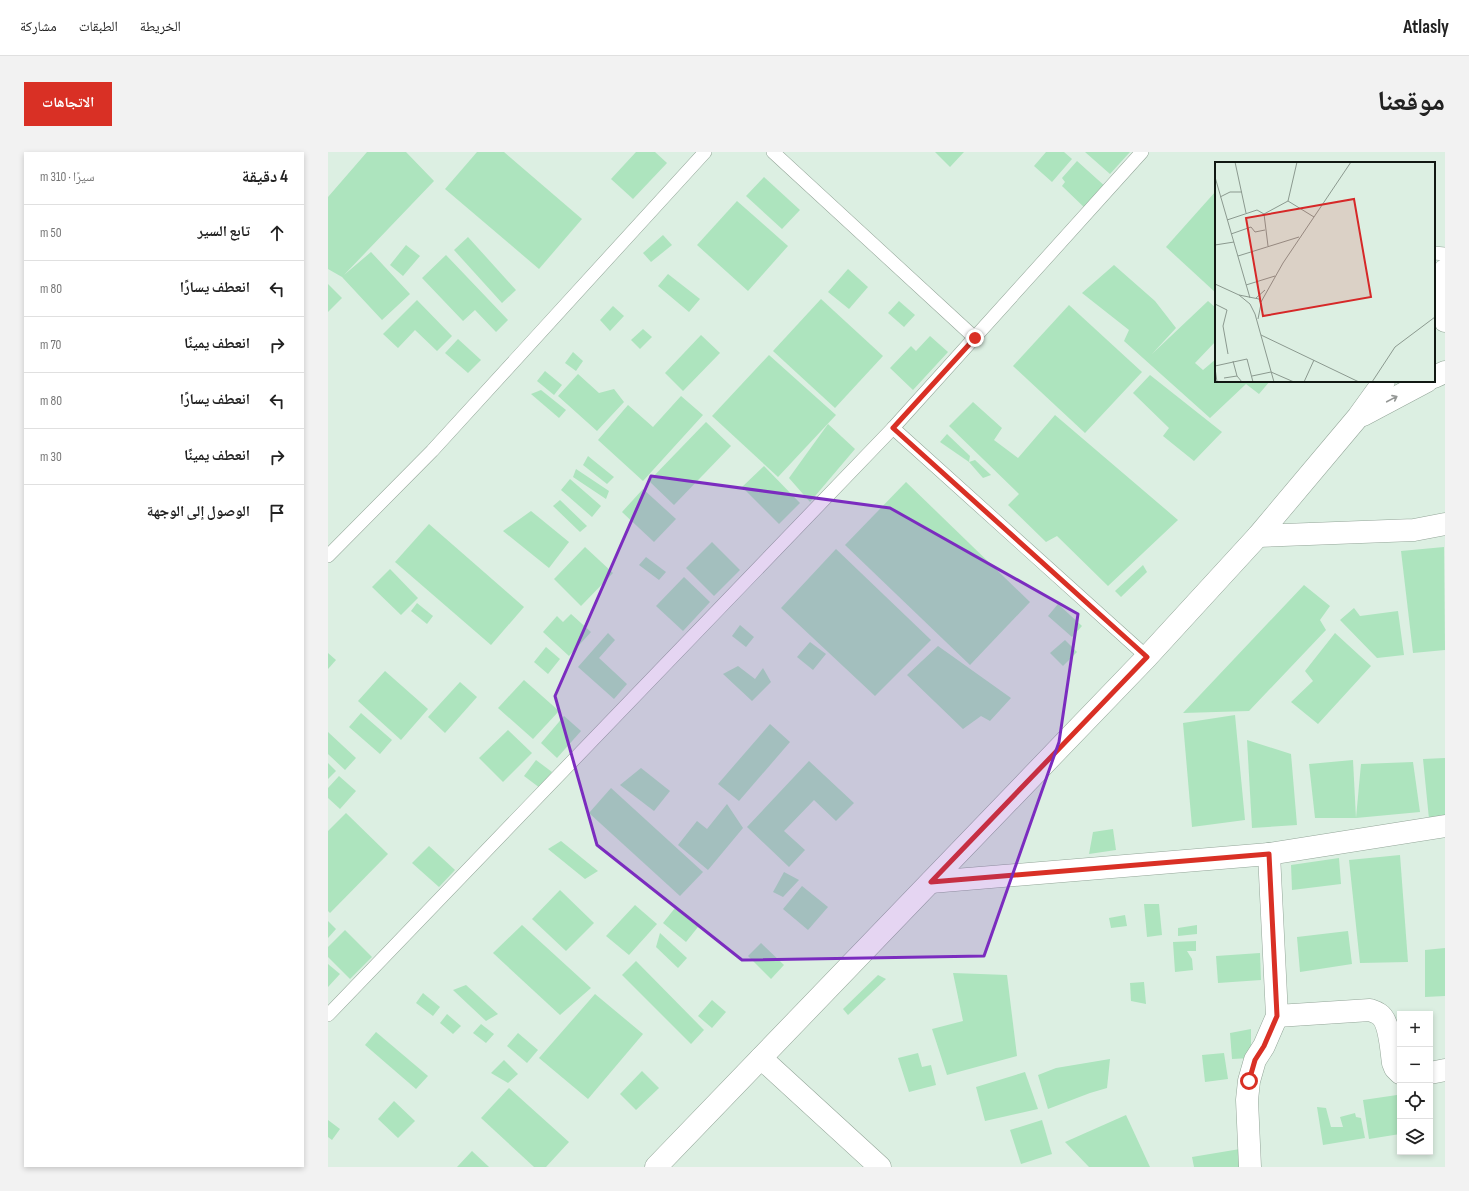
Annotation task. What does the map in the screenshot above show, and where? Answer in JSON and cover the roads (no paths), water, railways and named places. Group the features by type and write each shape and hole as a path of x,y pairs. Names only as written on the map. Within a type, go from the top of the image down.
{"street":[{"path":"1438,305 1440,283 1445,270"},
{"path":"1435,377 1445,372"},
{"path":"656,1167 1147,657 1258,536 1358,417 1383,382"},
{"path":"1358,417 1425,382"},
{"path":"1258,536 1414,530 1445,524"},
{"path":"931,882 1269,854 1445,826"},
{"path":"1250,1167 1247,1100 1249,1081 1255,1060 1264,1046 1277,1016 1269,854"},
{"path":"1277,1016 1370,1010 1378,1013 1384,1018 1387,1026 1393,1063 1397,1070"},
{"path":"761,1058 880,1167"},
{"path":"1433,1072 1445,1070"}],"lane":[{"path":"328,556 432,451 705,152"},
{"path":"773,152 975,338"},
{"path":"328,1015 893,428 1142,152"},
{"path":"1435,253 1445,254"},
{"path":"893,428 1147,657"}]}
